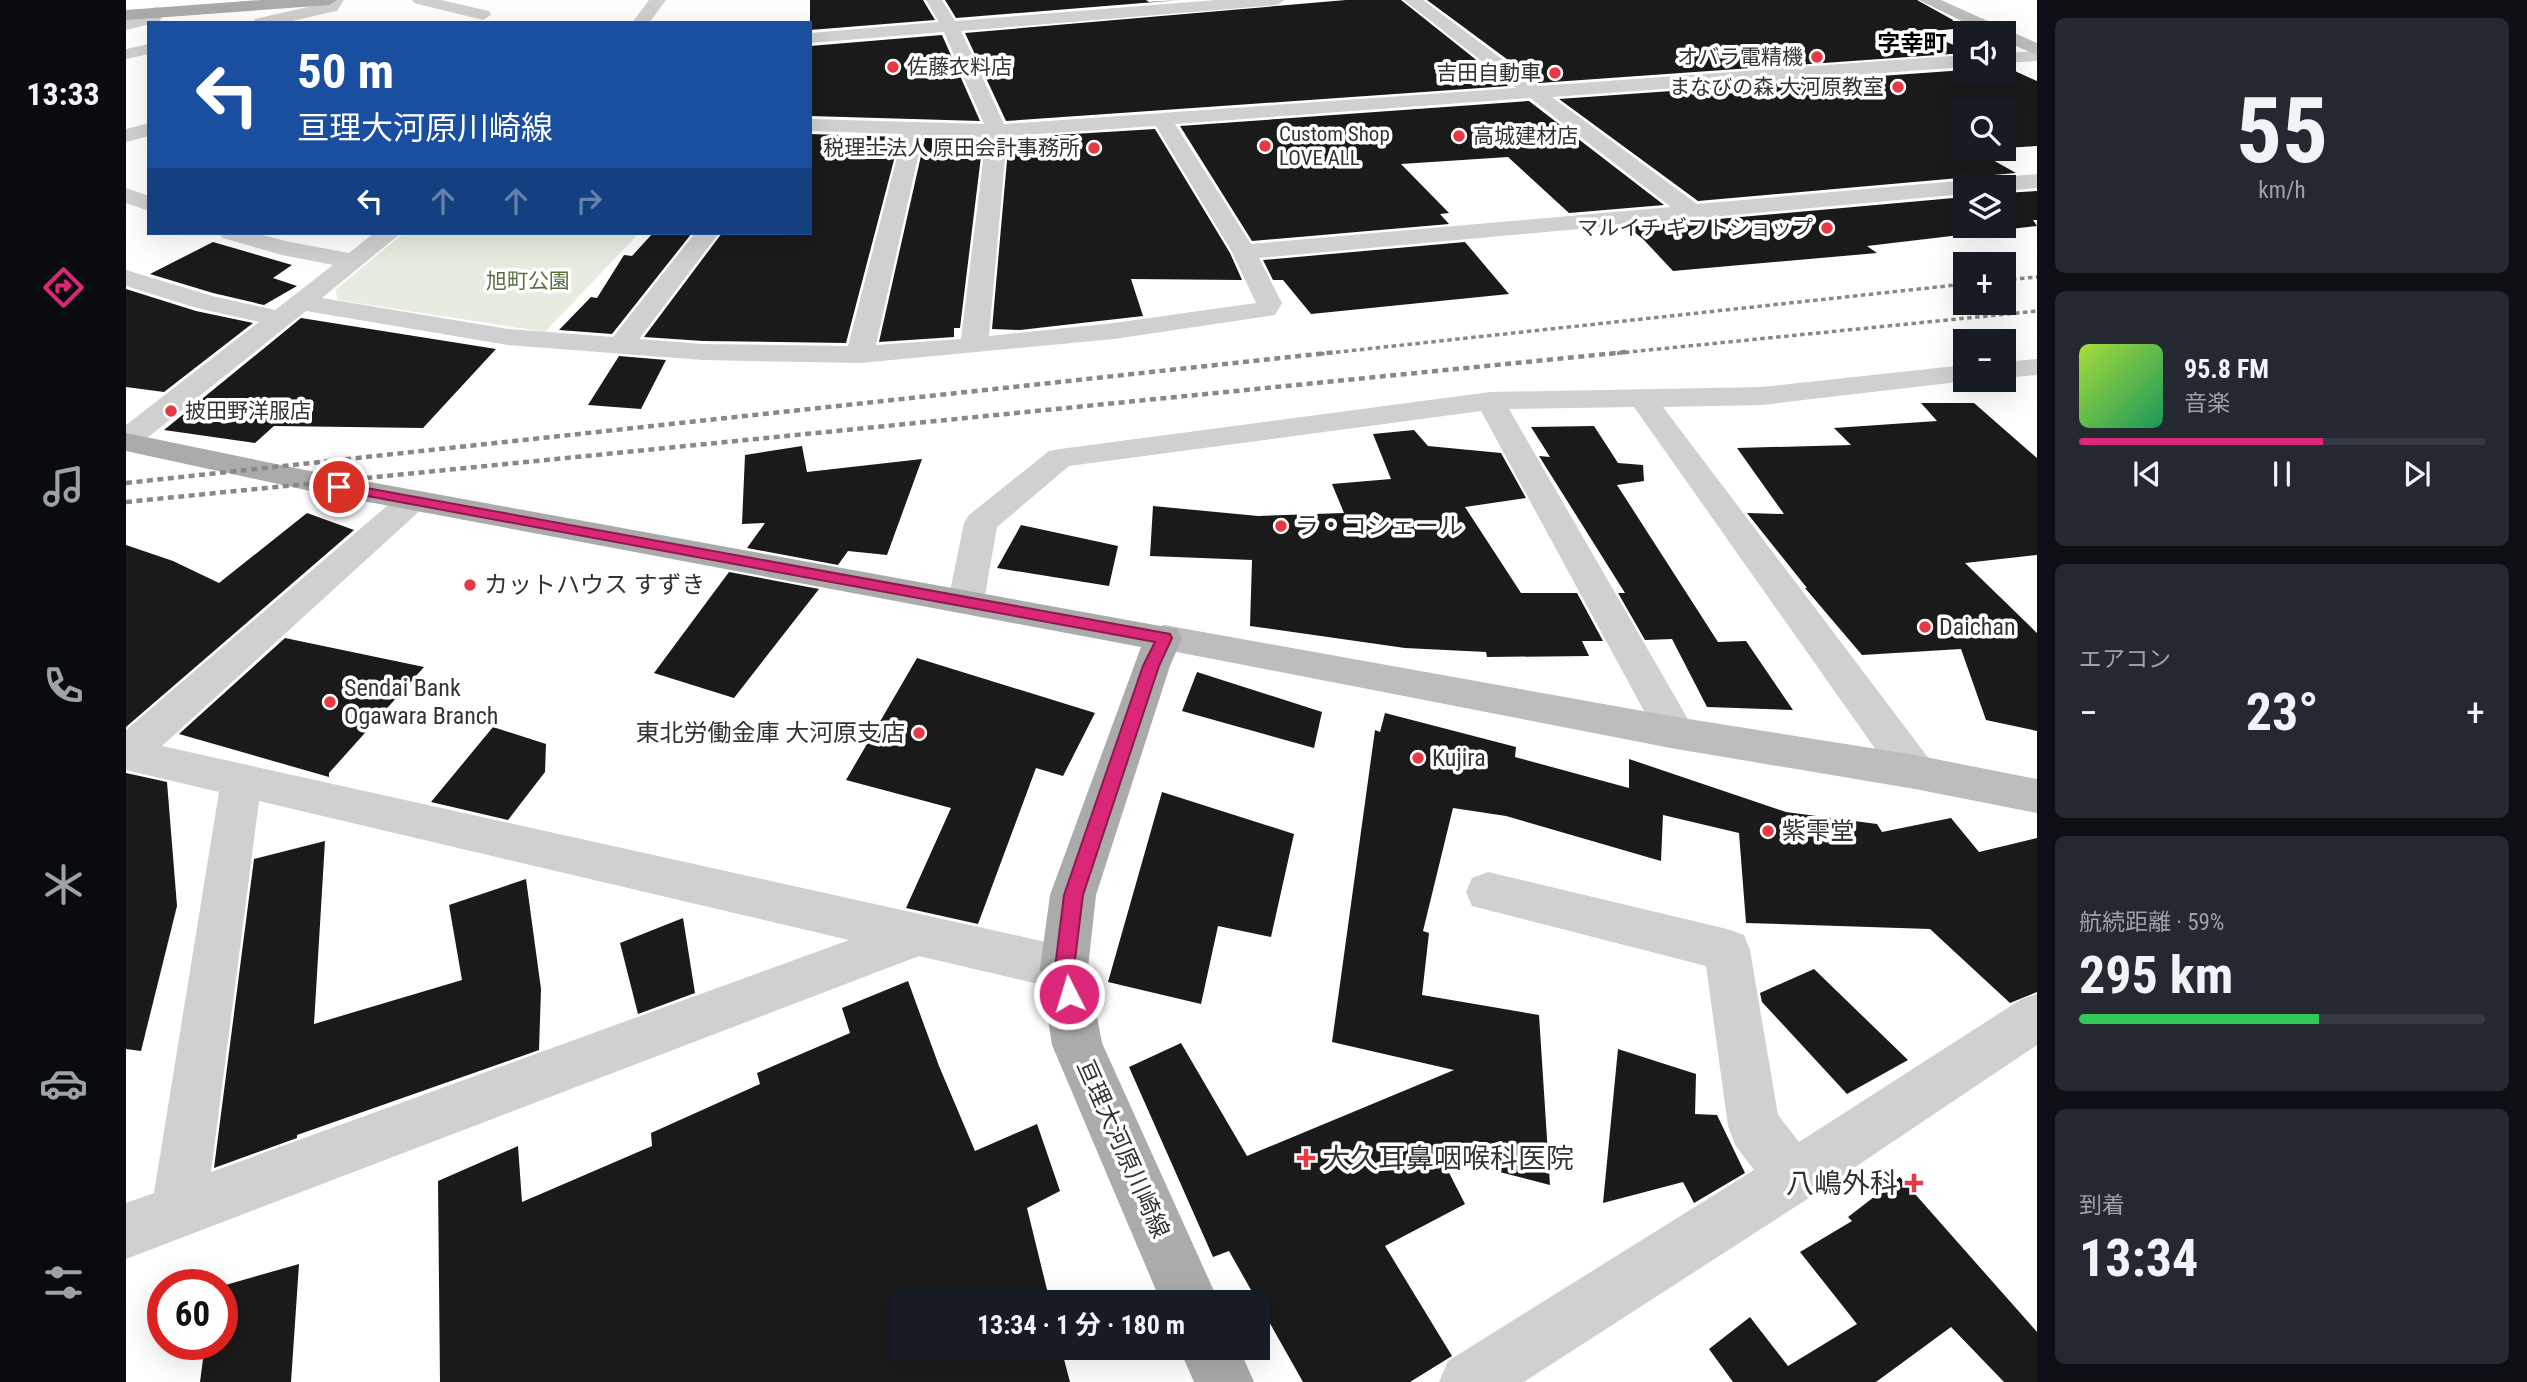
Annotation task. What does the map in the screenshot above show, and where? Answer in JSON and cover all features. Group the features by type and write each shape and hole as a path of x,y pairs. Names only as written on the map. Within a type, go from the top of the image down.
{"main road":[{"path":"140,20 231,7 332,2"},
{"path":"126,441 314,482 1164,638"},
{"name":"亘理大河原川崎線","path":"1164,638 1151,666 1073,895 1064,968 1077,1045 1184,1290"},
{"path":"1214,1360 1224,1382"}],"street":[{"path":"231,7 257,0"},
{"path":"420,0 483,15"},
{"path":"642,21 658,0"},
{"path":"934,0 950,27 997,131 974,346"},
{"path":"812,38 1277,0"},
{"path":"1412,0 1690,210"},
{"path":"1927,0 1973,21"},
{"path":"268,21 332,2 355,13"},
{"path":"2016,40 2037,50"},
{"path":"126,54 147,49"},
{"path":"2016,57 2037,56"},
{"path":"812,125 997,131 1953,62"},
{"path":"126,278 206,302 508,337 703,352 860,355 974,346 1266,309 1269,303 1244,252 1162,119"},
{"path":"126,136 147,130"},
{"path":"860,355 914,130"},
{"path":"1244,252 2037,181"},
{"path":"126,195 147,203"},
{"path":"238,235 282,248 354,261"},
{"path":"126,441 386,235"},
{"path":"619,346 705,235"},
{"path":"2016,369 2037,367"},
{"path":"966,601 981,523 1060,458 1490,401 1762,396 1953,375"},
{"path":"1642,398 1915,772"},
{"path":"1490,401 1676,733"},
{"path":"126,754 413,500"},
{"path":"1164,638 1676,733 1915,772 2037,796"},
{"path":"126,754 1064,968"},
{"path":"178,1212 241,781"},
{"path":"1488,892 1727,950 1754,1125 1793,1177"},
{"path":"126,1231 919,935"},
{"path":"1469,1382 1793,1177 2037,1017"}],"green space":[{"name":"旭町公園","path":"402,235 637,235 545,332 338,300 335,290"}],"building":[{"path":"810,0 923,0 935,20 812,30"},
{"path":"945,0 1149,2 1180,0 956,18"},
{"path":"1346,0 1401,0 1509,86 1006,121 965,33"},
{"path":"1427,0 1917,0 1953,20 1953,29 1924,32 1953,45 1953,54 1539,83"},
{"path":"942,35 980,121 812,116 812,46"},
{"path":"1953,71 1953,84 2016,84 2016,71 2037,81 2037,146 2016,147 2016,98 1953,98 1953,161 1995,161 2016,173 1953,175 1953,179 1698,201 1559,99"},
{"path":"1529,101 1664,205 1569,213 1508,157 1401,164 1449,213 1440,214 1449,224 1252,241 1180,126"},
{"path":"1155,129 1230,253 1242,280 1131,279 1143,316 1020,330 992,329 1009,138"},
{"path":"812,134 900,137 846,343 703,341 644,337 720,235 812,235"},
{"path":"925,138 983,140 960,328 954,328 954,337 879,342"},
{"path":"2037,191 2037,220 2033,220 2037,226 2016,228 2016,192"},
{"path":"1953,198 1953,236 1867,246 1877,253 1673,271 1628,227"},
{"path":"651,235 690,235 612,334 559,330 591,297 597,298 624,255 632,256"},
{"path":"213,242 292,265 273,278 297,286 264,305 150,274"},
{"path":"1465,242 1509,294 1311,314 1283,280 1273,280 1263,260"},
{"path":"126,289 196,311 253,323 164,392 126,387"},
{"path":"301,318 496,349 423,428 274,426 255,443 164,430"},
{"path":"619,356 666,360 641,409 588,405"},
{"path":"1921,403 1974,403 2037,458 2037,555 1965,563 2037,633 2037,731 1986,720 1961,649 1862,655 1805,588 1747,513 1784,514 1737,448 1851,445 1834,428 1937,421"},
{"path":"1594,426 1618,463 1643,465 1644,481 1617,485 1718,642 1746,641 1793,710 1707,707 1672,639 1645,640 1618,593 1625,593 1539,456 1550,457 1531,427"},
{"path":"1414,430 1428,446 1501,453 1526,498 1465,507 1521,593 1577,593 1603,641 1582,641 1589,656 1487,657 1486,652 1405,648 1250,626 1252,560 1150,556 1153,506 1258,516 1344,513 1332,484 1391,479 1373,434"},
{"path":"802,446 807,472 922,459 887,555 848,551 838,565 747,548 765,523 742,524 745,455"},
{"path":"307,513 354,530 126,727 126,545 173,561 219,583"},
{"path":"1021,525 1118,546 1109,586 997,568"},
{"path":"729,572 819,589 734,698 654,673"},
{"path":"285,638 424,667 329,773 329,777 179,734"},
{"path":"917,658 1095,713 1063,776 1036,768 978,924 906,908 951,808 846,780"},
{"path":"1197,672 1322,712 1314,748 1182,711"},
{"path":"1385,713 1516,747 1515,757 1629,788 1629,759 1786,812 1877,824 1882,832 1951,818 1979,852 2037,838 2037,992 2010,1003 1930,929 1746,923 1739,833 1663,815 1661,861 1506,816 1453,808 1423,931 1429,933 1422,995 1539,1015 1550,1185 1441,1157 1465,1204 1385,1246 1452,1356 1410,1382 1303,1382 1270,1324 1270,1290 1251,1290 1229,1251 1213,1257 1129,1067 1181,1043 1247,1156 1454,1070 1332,1042 1375,730 1380,732"},
{"path":"493,727 546,744 545,772 508,820 431,802"},
{"path":"126,773 167,782 177,906 141,1051 126,1049"},
{"path":"1162,792 1294,834 1271,937 1218,926 1201,1004 1108,982"},
{"path":"325,841 314,1024 462,980 449,905 526,879 541,989 539,1050 297,1135 297,1138 214,1168 254,859"},
{"path":"683,918 695,993 638,1014 620,943"},
{"path":"1814,969 1908,1060 1847,1094 1762,1002 1760,993"},
{"path":"908,981 939,1066 975,1151 1037,1124 1060,1191 1027,1208 1047,1290 892,1290 892,1360 1064,1360 1070,1382 440,1382 438,1181 518,1146 522,1202 652,1146 651,1133 760,1084 757,1073 850,1033 842,1008"},
{"path":"1618,1049 1696,1074 1695,1114 1717,1115 1745,1173 1694,1203 1683,1182 1603,1203"},
{"path":"1900,1177 2037,1332 2037,1382 2004,1382 1951,1327 1876,1382 1733,1382 1709,1349 1750,1317 1788,1366 1857,1324 1800,1252 1852,1221 1848,1217"},
{"path":"299,1264 291,1382 200,1382 203,1360 238,1360 238,1281"}],"railway":[{"path":"2016,279 2037,277"},
{"path":"1320,354 1953,285"},
{"path":"1609,354 2037,311"},
{"path":"126,483 1336,352"},
{"path":"126,502 1626,352"}],"place":[{"name":"オバラ電精機","path":"1817,57"},
{"name":"佐藤衣料店","path":"893,67"},
{"name":"吉田自動車","path":"1555,73"},
{"name":"まなびの森 大河原教室","path":"1898,87"},
{"name":"高城建材店","path":"1459,136"},
{"name":"Custom Shop LOVE ALL","path":"1265,146"},
{"name":"税理士法人 原田会計事務所","path":"1094,148"},
{"name":"マルイチ ギフトショップ","path":"1827,228"},
{"name":"披田野洋服店","path":"171,411"},
{"name":"ラ・コシェール","path":"1281,526"},
{"name":"カットハウス すずき","path":"470,585"},
{"name":"Daichan","path":"1925,627"},
{"name":"Sendai Bank Ogawara Branch","path":"330,702"},
{"name":"東北労働金庫 大河原支店","path":"919,733"},
{"name":"Kujira","path":"1418,758"},
{"name":"紫雫堂","path":"1768,831"},
{"name":"大久耳鼻咽喉科医院","path":"1306,1158"},
{"name":"八嶋外科","path":"1914,1183"}],"district":[{"name":"字幸町","path":"1912,43"}],"route":[{"path":"339,487 1164,638 1151,666 1073,895 1064,968 1069,994"}]}
